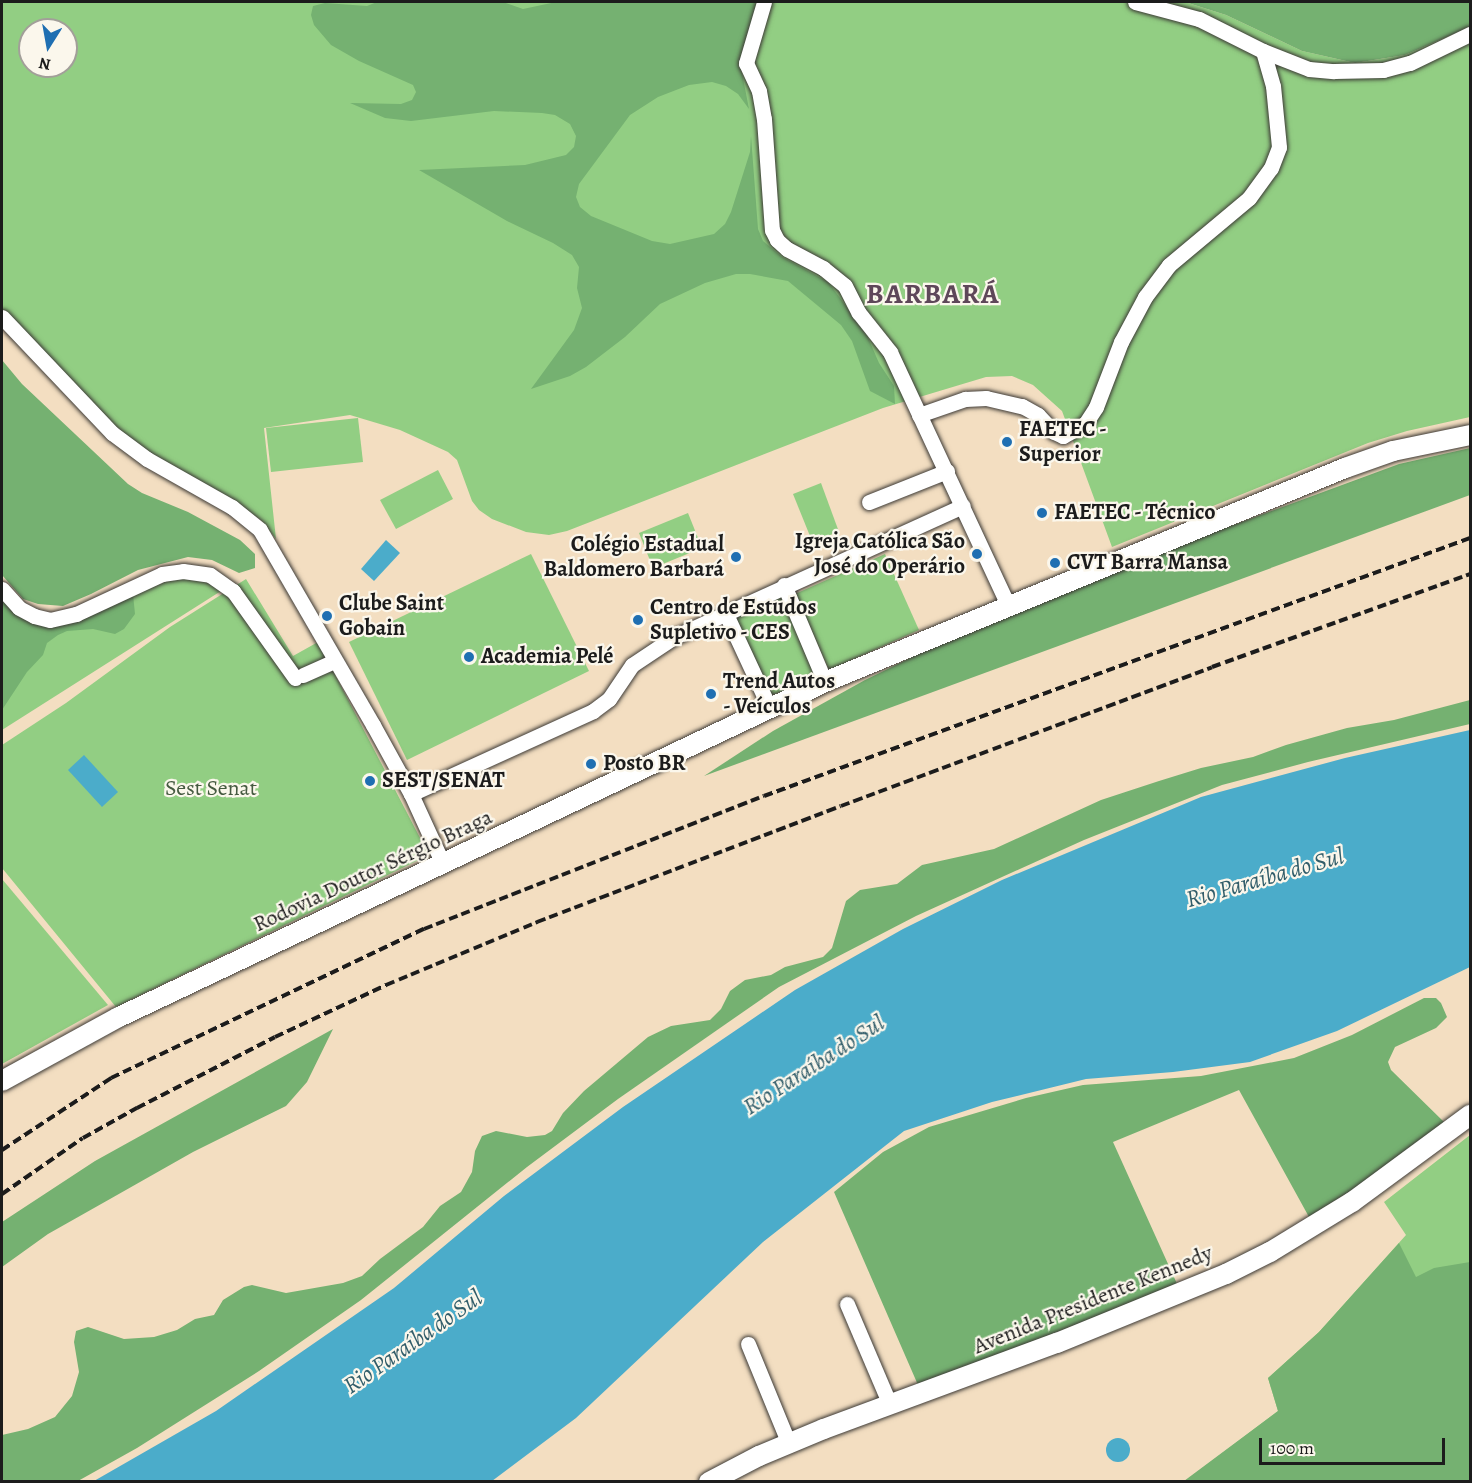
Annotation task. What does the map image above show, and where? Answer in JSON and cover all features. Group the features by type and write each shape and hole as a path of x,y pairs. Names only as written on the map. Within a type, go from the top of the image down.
{"main road":[{"name":"Rodovia Doutor Sérgio Braga","path":"2,1081 119,1017 825,682 1345,468 1393,451 1470,435"},
{"name":"Avenida Presidente Kennedy","path":"709,1482 789,1444 1058,1343 1221,1276 1270,1252 1352,1202 1470,1115"}],"street":[{"path":"764,2 746,63 759,91 764,119 772,230 777,240 787,249 823,268 845,286 859,313 890,352 1008,605"},
{"path":"1135,2 1199,19 1263,51 1309,69 1355,72 1383,69 1410,63 1470,34"},
{"path":"917,410 965,399 986,398 1004,400 1030,410 1063,436 1085,424 1096,406 1121,342 1145,297 1169,265 1249,198 1271,168 1280,147 1273,86 1263,51"},
{"path":"2,317 112,433 147,459 232,507 260,530 411,794 443,864"},
{"path":"869,502 947,471"},
{"path":"411,794 593,711 609,699 623,674 642,656 725,612 963,506"},
{"path":"2,589 19,608 34,616 50,620 76,614 162,574 183,571 210,575 233,591 299,676 334,660"},
{"path":"784,585 825,682"},
{"path":"725,612 769,707"},
{"path":"847,1304 890,1405"},
{"path":"748,1344 789,1444"}],"green space":[{"path":"2,2 1185,2 1226,15 1302,51 1355,63 1405,55 1470,27 1470,417 1407,431 1368,443 1112,547 1062,411 1033,385 1012,376 986,377 883,408 567,531 549,535 526,532 492,519 479,510 472,501 457,460 448,452 400,430 350,415 264,428 276,539 262,521 244,508 131,445 2,310"},
{"path":"377,2 503,2 523,9 556,2 758,2 741,68 749,109 738,94 726,86 712,82 689,85 658,97 630,115 579,184 576,197 580,207 591,216 652,241 670,244 714,234 725,224 731,212 750,152 751,136 758,229 763,241 782,257 828,282 866,333 879,363 894,386 895,404 870,391 852,341 841,325 788,281 750,274 736,274 705,283 660,304 625,337 586,367 570,376 531,389 574,330 582,308 577,288 579,267 572,255 553,243 507,221 419,170 525,165 566,155 574,147 576,136 570,124 555,115 542,113 494,111 411,121 385,118 350,103 401,104 412,100 416,92 413,85 359,61 331,45 314,25 311,15 313,6 325,3 367,6"},
{"path":"1185,2 1470,2 1470,27 1405,55 1355,63 1302,51 1226,15"},
{"path":"2,360 22,384 128,484 240,540 255,554 255,568 239,573 212,560 188,557 138,570 63,606 38,604 23,599 2,575"},
{"path":"358,418 363,462 271,472 266,428"},
{"path":"1470,448 1470,495 704,776 773,731 865,680 933,647 1109,571 1399,464"},
{"path":"438,470 453,499 396,529 380,500"},
{"path":"821,483 839,532 812,541 793,494"},
{"path":"688,513 702,548 653,568 639,533"},
{"name":"Academia Pelé","path":"531,554 589,671 407,760 349,642"},
{"path":"885,554 919,630 829,670 795,594"},
{"path":"177,577 200,578 221,591 2,730 2,600 23,619 35,624 55,627"},
{"name":"Sest Senat","path":"246,579 293,656 318,642 429,855 116,1007 2,868 2,745 66,703 170,627"},
{"path":"133,594 135,614 124,629 115,634 93,629 67,631 47,643 43,655 27,672 2,710 2,600 23,619 35,624 55,627"},
{"path":"782,596 819,677 770,696 731,614"},
{"path":"1470,700 1470,724 1222,785 1084,840 916,916 779,987 618,1099 527,1167 361,1300 259,1371 137,1448 78,1481 2,1481 2,1435 28,1429 55,1417 72,1396 79,1372 74,1342 76,1331 88,1327 124,1339 154,1337 177,1330 195,1319 214,1315 223,1300 244,1287 252,1285 286,1293 343,1283 362,1276 380,1259 423,1227 440,1206 461,1192 472,1172 475,1151 482,1136 496,1131 527,1137 545,1135 552,1131 563,1113 584,1091 648,1037 671,1026 710,1020 721,1009 730,991 745,980 771,975 785,967 823,957 832,948 846,901 860,890 897,884 922,865 994,849 1101,800 1159,781 1201,768 1253,757 1347,728 1394,720"},
{"path":"2,879 108,1005 2,1064"},
{"path":"1424,998 1436,998 1441,1003 1447,1017 1436,1028 1395,1047 1388,1062 1391,1070 1444,1122 1371,1178 1309,1217 1239,1090 1113,1142 1178,1286 918,1385 834,1192 883,1152 929,1127 1026,1098 1083,1085 1201,1076 1294,1058 1352,1035"},
{"path":"333,1029 307,1082 286,1106 193,1152 48,1234 2,1267 2,1222 95,1161"},
{"path":"1470,1135 1470,1481 1184,1482 1278,1411 1268,1378 1319,1332 1406,1235 1384,1202"},
{"path":"1399,1243 1416,1277 1434,1268 1470,1262 1470,1481 1184,1481 1278,1411 1268,1378 1319,1332"}],"water":[{"path":"386,540 400,553 374,581 361,569"},
{"name":"Rio Paraíba do Sul","path":"1470,730 1470,967 1337,1031 1250,1062 1173,1072 1086,1079 992,1102 904,1131 763,1242 576,1418 492,1481 94,1481 216,1411 394,1288 504,1196 623,1107 795,990 903,929 1002,880 1201,797 1345,758"},
{"path":"84,755 118,792 102,807 68,770"},
{"path":"1113,1438 1123,1438 1130,1445 1130,1455 1123,1462 1113,1462 1106,1455 1106,1445"}],"railway":[{"path":"2,1150 111,1078 424,929 764,796 1470,538"},
{"path":"2,1194 83,1138 137,1108 275,1037 386,985 537,922 841,806 1212,667 1470,574"}],"place":[{"name":"FAETEC - Superior","path":"1007,442"},
{"name":"FAETEC - Técnico","path":"1042,513"},
{"name":"Igreja Católica São José do Operário","path":"977,554"},
{"name":"Colégio Estadual Baldomero Barbará","path":"736,557"},
{"name":"CVT Barra Mansa","path":"1055,563"},
{"name":"Clube Saint Gobain","path":"327,616"},
{"name":"Centro de Estudos Supletivo - CES","path":"638,620"},
{"name":"Academia Pelé","path":"469,657"},
{"name":"Trend Autos - Veículos","path":"711,694"},
{"name":"Posto BR","path":"591,764"},
{"name":"SEST/SENAT","path":"370,781"}],"district":[{"name":"BARBARÁ","path":"933,294"}]}
